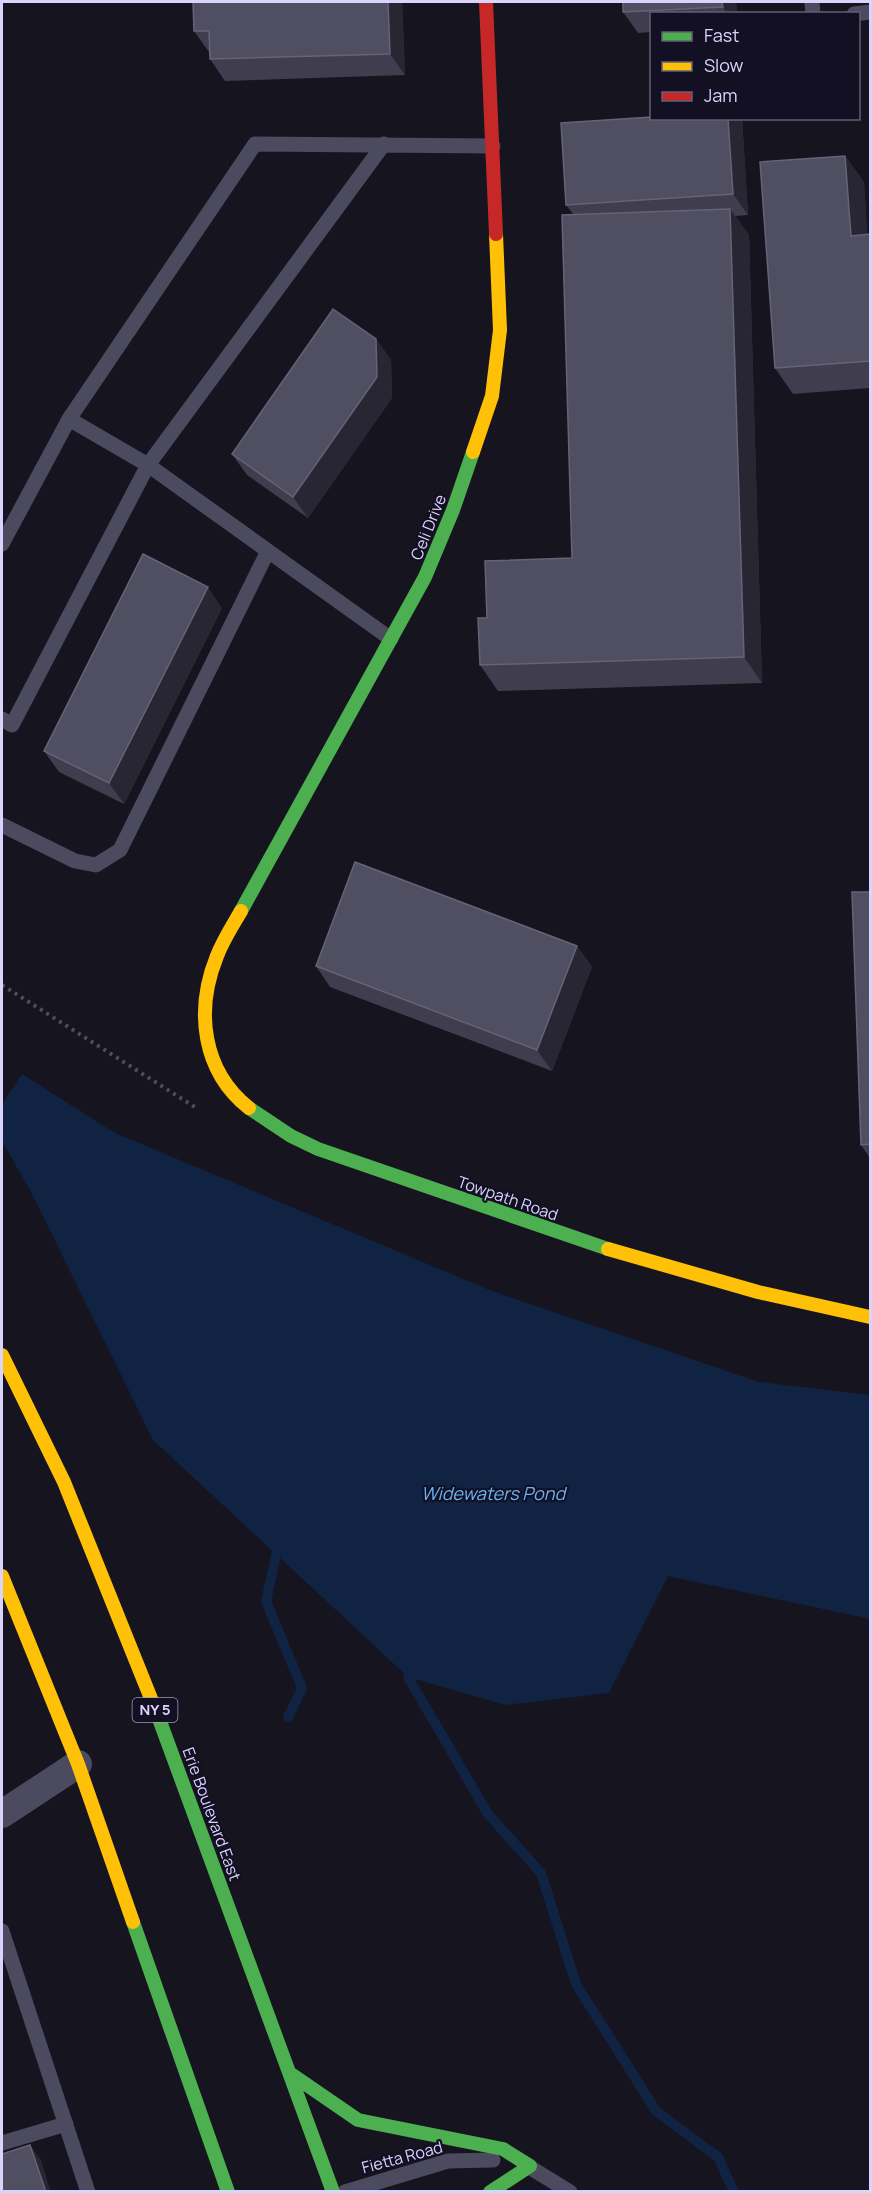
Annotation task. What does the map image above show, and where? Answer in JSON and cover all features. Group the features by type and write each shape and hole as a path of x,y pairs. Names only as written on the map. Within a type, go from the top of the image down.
{"main road":[{"name":"Celi Drive","path":"205,1016 208,983 217,955 434,558 492,396 500,330 486,2"},
{"name":"Towpath Road","path":"205,1016 207,1043 222,1081 265,1122 322,1149 507,1216 664,1268 805,1304 870,1317"},
{"name":"Erie Boulevard East","path":"2,1355 68,1493 157,1713 333,2192"},
{"path":"2,1576 78,1764 228,2192"},
{"path":"291,2074 358,2120 503,2149 530,2166 489,2192"}],"street":[{"path":"2,1814 78,1764"}],"lane":[{"path":"2,544 69,419 255,144 493,146"},
{"path":"2,718 12,724 148,465 384,144"},
{"path":"69,419 148,465 391,639"},
{"path":"2,825 75,861 96,865 120,850 268,551"},
{"path":"2,1932 88,2192"},
{"path":"2,2143 66,2124"},
{"name":"Fietta Road","path":"345,2192 448,2161 489,2160 530,2166 570,2192"}],"path":[{"path":"2,985 200,1110"}],"water":[{"name":"Widewaters Pond","path":"22,1074 115,1133 492,1291 759,1382 870,1395 870,1619 668,1576 609,1693 506,1705 408,1677 153,1440 32,1194 2,1141 2,1104"}],"building":[{"path":"193,2 388,2 390,54 210,59 209,31 194,31"},
{"path":"623,2 722,2 723,7 623,12"},
{"path":"650,117 650,120 728,120 733,194 566,205 561,123"},
{"path":"845,156 851,236 870,234 870,361 775,368 760,162"},
{"path":"730,209 744,657 480,665 478,618 487,618 485,561 572,558 562,215"},
{"path":"333,309 376,339 377,377 293,497 232,454"},
{"path":"143,554 208,587 109,783 44,751"},
{"path":"355,862 577,946 537,1050 316,966"},
{"path":"852,892 870,892 870,1144 861,1145"},
{"path":"30,2145 46,2192 2,2192 2,2154"}],"waterway":[{"path":"276,1555 266,1601 302,1688 288,1717"},
{"path":"408,1677 488,1814 541,1873 576,1984 656,2111 718,2157 734,2192"}],"traffic: fast":[{"path":"241,911 425,577 453,510 473,452"},
{"path":"249,1108 291,1136 318,1149 608,1249"},
{"path":"158,1716 333,2192"},
{"path":"133,1922 228,2192"},
{"path":"291,2074 358,2120 503,2149 530,2166 490,2192"}],"traffic: slow":[{"path":"473,452 492,396 500,330 496,234"},
{"path":"241,911 217,956 206,997 205,1018 212,1058 233,1093 249,1108"},
{"path":"608,1249 758,1292 870,1317"},
{"path":"2,1355 64,1482 158,1716"},
{"path":"2,1576 78,1764 133,1922"}],"traffic: jam":[{"path":"486,2 496,234"}]}
